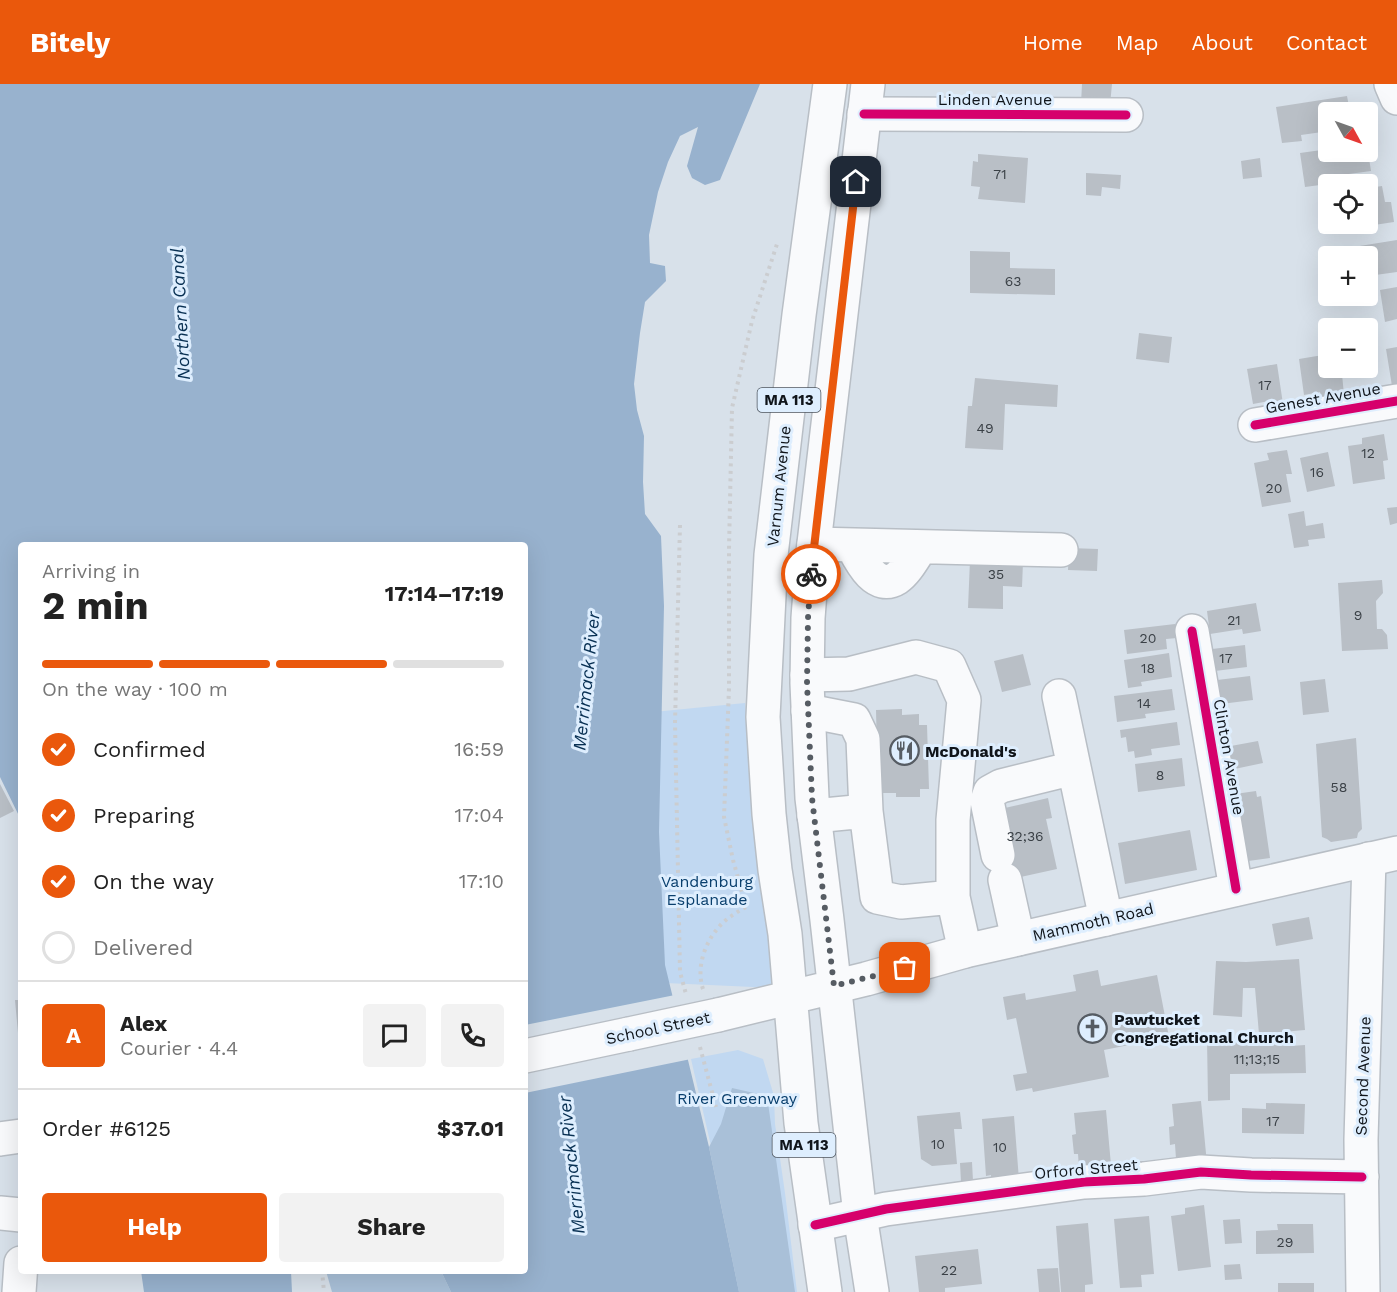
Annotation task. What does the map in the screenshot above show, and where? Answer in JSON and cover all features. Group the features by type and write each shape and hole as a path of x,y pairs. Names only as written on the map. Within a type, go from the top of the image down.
{"main road":[{"name":"Varnum Avenue","path":"791,997 769,814 763,717 764,680 771,555 778,490 830,84"},
{"path":"1391,84 1397,98"},
{"name":"MA 113","path":"866,99 814,544 808,618 807,675 812,798 860,1215 872,1292"},
{"name":"Linden Avenue","path":"866,99 1126,115"},
{"name":"Genest Avenue","path":"1255,425 1397,401"},
{"path":"814,544 1061,550"},
{"name":"Clinton Avenue","path":"1192,631 1236,889"},
{"path":"807,675 849,674 916,657 949,666 964,700 953,820 954,897 965,951"},
{"path":"1059,696 1106,919"},
{"path":"808,711 854,720 863,739 866,811 877,897 901,902 954,897"},
{"path":"1018,939 987,801 990,792 1001,786 1074,768"},
{"path":"814,816 866,811"},
{"name":"Mammoth Road","path":"791,997 965,951 1383,856"},
{"name":"Second Avenue","path":"1363,1292 1361,1140 1383,856"},
{"name":"School Street","path":"528,1055 711,1004 791,997"},
{"name":"MA 113","path":"791,997 801,1123 825,1292"},
{"path":"0,1139 18,1136"},
{"name":"Orford Street","path":"816,1225 886,1209 1084,1182 1144,1179 1201,1172 1362,1177"},
{"path":"0,1213 18,1215"},
{"path":"19,1292 20,1274"}],"path":[{"path":"680,525 675,735 680,972 688,1000"},
{"path":"711,1004 700,981 701,962 709,940 724,921 746,906 752,911"},
{"path":"699,1043 716,1107"},
{"path":"322,1274 324,1292"}],"green space":[{"name":"Vandenburg Esplanade","path":"745,703 776,988 644,982 613,716"},
{"name":"River Greenway","path":"738,1050 763,1059 774,1096 775,1124 797,1292 739,1292 711,1146 691,1059"},
{"name":"River Greenway","path":"732,1088 767,1096 795,1292 739,1292 709,1147 721,1124"},
{"path":"327,1274 442,1274 451,1292 332,1292"}],"water":[{"path":"0,84 760,84 720,180 705,185 692,178 687,166 698,127 680,136 668,162 658,192 649,235 650,263 665,266 666,281 645,302 634,384 637,410 644,436 645,514 661,536 664,606 659,832 665,965 709,1147 739,1292 451,1292 442,1274 528,1274 528,542 18,542 18,814 0,777"},
{"path":"141,1274 291,1274 292,1292 144,1292"}],"pier":[{"path":"675,995 691,1059 528,1092 528,1024"}],"building":[{"path":"1082,84 1112,84 1110,105 1081,104"},
{"path":"1347,96 1348,102 1318,102 1318,133 1301,135 1302,141 1282,143 1276,107"},
{"path":"1318,151 1318,162 1370,162 1371,171 1318,174 1318,185 1305,187 1300,153"},
{"path":"978,154 1028,158 1025,203 978,199 980,187 971,186 973,161 978,162"},
{"path":"1260,158 1262,177 1243,179 1241,161"},
{"path":"1086,173 1121,175 1120,189 1102,187 1101,196 1086,195"},
{"path":"1382,186 1385,202 1391,202 1394,222 1378,224 1378,187"},
{"path":"1397,240 1397,272 1378,275 1378,246 1360,246"},
{"path":"970,251 1010,252 1010,268 1055,269 1055,295 970,293"},
{"path":"1397,287 1397,319 1385,322 1380,290"},
{"path":"1139,333 1172,337 1169,363 1136,359"},
{"path":"1397,347 1397,385 1392,386 1386,349"},
{"path":"1318,356 1318,378 1342,378 1344,395 1321,398 1320,392 1304,395 1299,359"},
{"path":"1277,364 1283,404 1270,406 1269,401 1253,404 1247,369"},
{"path":"975,378 1058,385 1057,407 1005,404 1003,450 965,448 968,406 972,406"},
{"path":"1384,434 1388,460 1383,461 1385,479 1353,484 1348,446 1362,444 1362,438"},
{"path":"1287,450 1292,474 1286,474 1291,502 1262,507 1254,463 1269,460 1267,453"},
{"path":"1328,452 1335,486 1307,492 1300,458"},
{"path":"1397,507 1397,523 1390,525 1387,508"},
{"path":"1304,511 1306,526 1323,523 1325,538 1308,540 1309,546 1294,548 1288,514"},
{"path":"1069,548 1098,549 1097,571 1068,570"},
{"path":"970,560 1023,562 1022,587 1003,586 1003,609 968,608"},
{"path":"1382,580 1383,593 1376,601 1377,629 1382,629 1387,635 1388,649 1342,651 1338,583"},
{"path":"1256,603 1261,631 1243,634 1242,629 1210,634 1207,611"},
{"path":"1175,624 1177,638 1166,639 1167,649 1127,654 1124,630"},
{"path":"1245,645 1247,667 1207,672 1204,650"},
{"path":"1169,653 1172,677 1141,682 1142,686 1128,688 1124,660"},
{"path":"1023,654 1031,685 1002,692 994,661"},
{"path":"1250,676 1253,700 1213,705 1209,681"},
{"path":"1325,679 1329,712 1303,715 1300,682"},
{"path":"1172,689 1175,710 1145,714 1146,718 1117,722 1114,696"},
{"path":"902,709 902,715 919,714 919,725 927,725 929,789 920,789 920,797 896,797 896,793 878,793 876,710"},
{"path":"1177,722 1180,745 1151,749 1152,755 1135,758 1134,751 1128,752 1126,737 1121,738 1120,730"},
{"path":"1356,738 1362,829 1357,838 1331,842 1322,837 1316,744"},
{"path":"1258,741 1263,763 1225,771 1220,748"},
{"path":"1182,758 1185,786 1138,792 1135,764"},
{"path":"0,784 14,811 0,818"},
{"path":"1256,791 1257,797 1261,796 1270,858 1241,862 1228,795"},
{"path":"1048,798 1052,818 1046,819 1057,869 993,883 988,858 996,810"},
{"path":"1190,830 1197,870 1125,884 1118,843"},
{"path":"1309,917 1313,939 1276,946 1272,924"},
{"path":"1299,959 1305,1030 1259,1034 1255,988 1243,988 1242,1017 1213,1015 1216,961"},
{"name":"Pawtucket Congregational Church","path":"1098,970 1101,986 1157,975 1169,1037 1104,1050 1109,1077 1033,1092 1032,1088 1016,1091 1013,1075 1027,1073 1016,1018 1007,1020 1003,997 1025,993 1026,1000 1076,991 1073,975"},
{"path":"15,1000 18,1000 18,1033"},
{"path":"1207,1039 1225,1039 1224,1042 1291,1042 1291,1046 1305,1045 1306,1073 1230,1074 1230,1100 1208,1101"},
{"path":"1201,1101 1207,1164 1176,1159 1175,1144 1170,1145 1169,1127 1174,1126 1172,1104"},
{"path":"1266,1103 1305,1104 1304,1134 1242,1133 1242,1108 1266,1109"},
{"path":"1106,1110 1111,1165 1079,1168 1078,1154 1074,1154 1072,1135 1076,1134 1074,1113"},
{"path":"960,1112 962,1129 954,1129 957,1164 932,1166 921,1159 917,1116"},
{"path":"1014,1116 1019,1180 991,1182 991,1175 986,1176 982,1119"},
{"path":"972,1162 973,1181 961,1182 960,1163"},
{"path":"1204,1205 1211,1267 1178,1271 1171,1216 1185,1214 1185,1208"},
{"path":"1149,1216 1154,1274 1141,1275 1142,1287 1120,1288 1114,1219"},
{"path":"1240,1219 1242,1243 1225,1244 1223,1220"},
{"path":"1088,1223 1093,1284 1085,1285 1085,1292 1061,1292 1056,1226"},
{"path":"1277,1224 1313,1224 1314,1253 1256,1254 1256,1231 1278,1230"},
{"path":"978,1249 982,1284 945,1288 945,1292 919,1292 915,1256"},
{"path":"1240,1264 1242,1279 1225,1280 1224,1265"},
{"path":"1058,1268 1060,1292 1039,1292 1037,1269"},
{"path":"1278,1283 1314,1283 1314,1292 1278,1292"}],"cycle path":[{"path":"864,114 1126,115"},
{"path":"1255,425 1397,401"},
{"path":"1192,631 1236,889"},
{"path":"815,1225 886,1209 1084,1182 1144,1179 1201,1172 1362,1177"}],"way so far":[{"path":"811,574 807,683 812,798 834,986 905,968"}],"place":[{"name":"McDonald's","path":"904,751"},
{"name":"Pawtucket Congregational Church","path":"1093,1028"}],"route":[{"path":"811,574 856,182"}],"water label":[{"name":"Northern Canal","path":"180,314"},
{"name":"Merrimack River","path":"586,681"},
{"name":"Merrimack River","path":"571,1165"}]}
